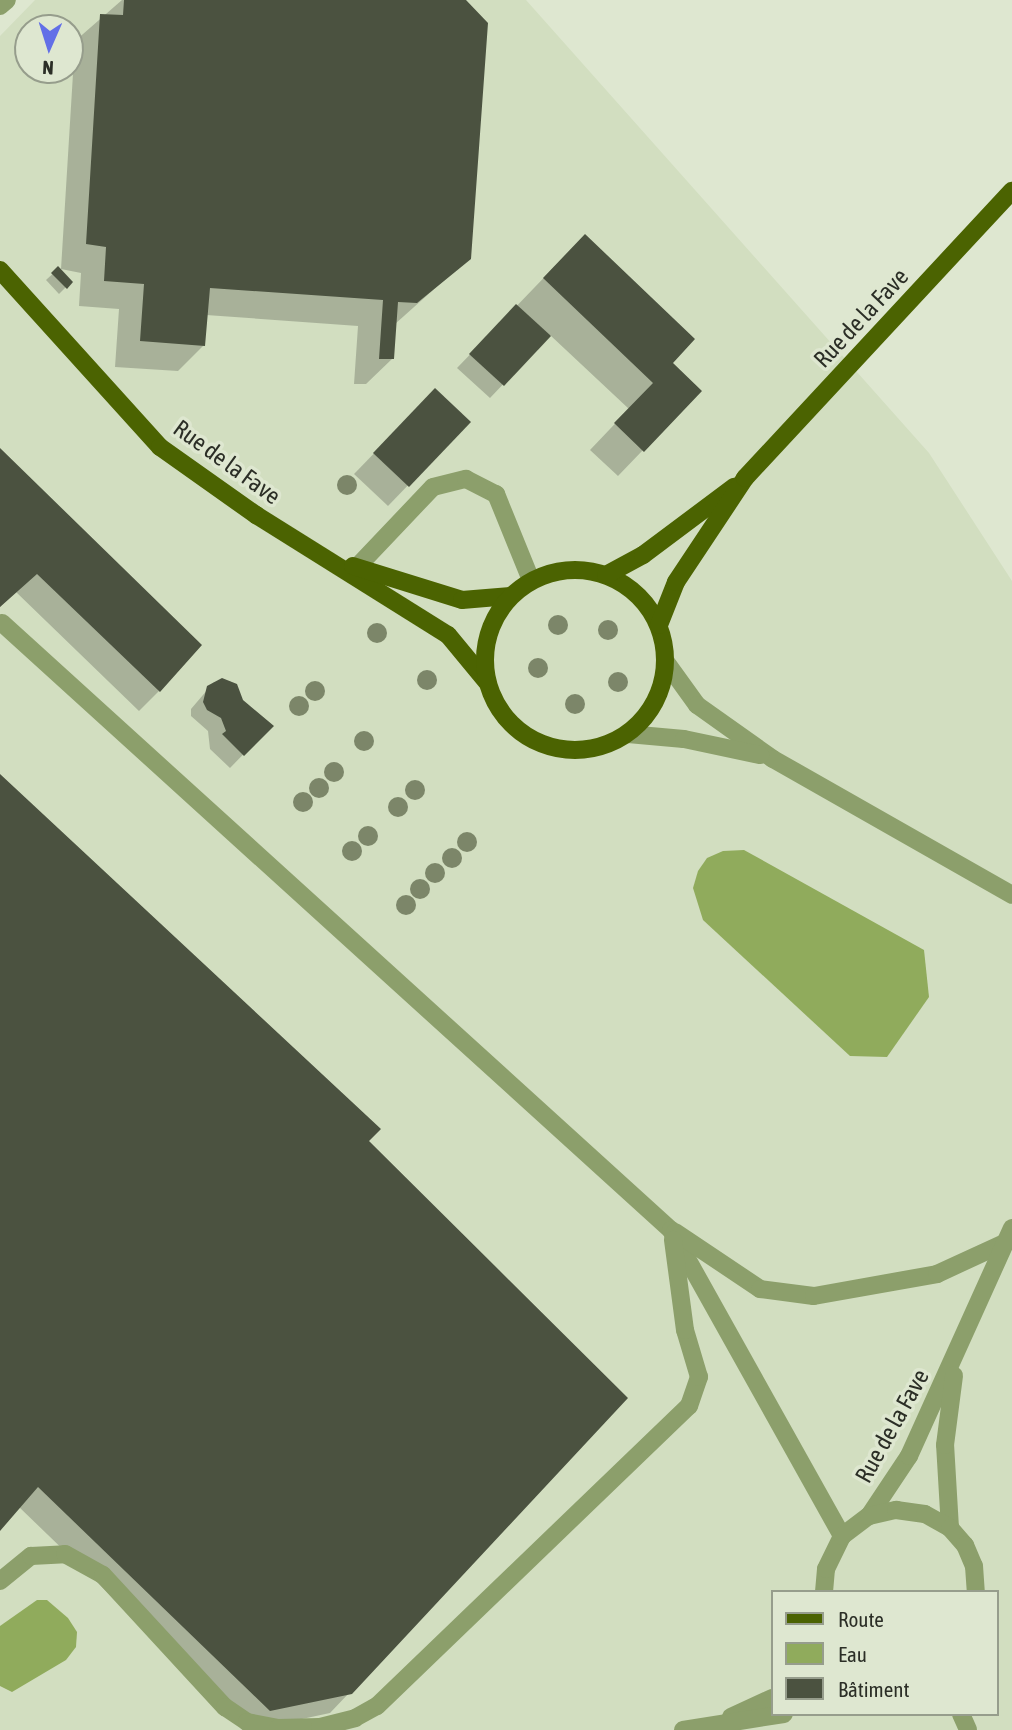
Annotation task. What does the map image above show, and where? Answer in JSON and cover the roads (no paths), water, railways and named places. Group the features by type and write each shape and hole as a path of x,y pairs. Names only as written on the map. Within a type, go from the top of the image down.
{"main road":[{"name":"Rue de la Fave","path":"659,625 676,582 745,478 1012,191"},
{"name":"Rue de la Fave","path":"0,260 24,295"},
{"name":"Rue de la Fave","path":"0,270 160,447 256,515 449,635 486,681"},
{"name":"Rue de la Fave","path":"606,575 643,555 745,478"},
{"name":"Rue de la Fave","path":"330,559 462,600 511,596"},
{"path":"568,570 606,575 628,587 659,625 666,662 661,689 648,714 628,734 603,747 575,751 547,747 520,733 498,710 486,681 484,650 492,621 511,596 531,580 568,570"}],"street":[{"path":"0,6 7,0"},
{"path":"357,568 433,487 466,479 496,494 531,580"},
{"path":"2,623 671,1230 760,1289 814,1296 937,1274 1002,1244"},
{"path":"666,662 697,705 773,759 1012,895"},
{"path":"628,734 727,746 773,759"},
{"name":"Rue de la Fave","path":"869,1516 909,1456 957,1359 1002,1244 1012,1228"},
{"path":"671,1230 842,1536"},
{"path":"0,1581 31,1556 65,1555 103,1575 225,1707 247,1722 278,1728 320,1727 355,1718 377,1706 690,1406 699,1377 685,1330 671,1230"},
{"name":"Rue de la Fave","path":"950,1528 944,1445 957,1359"},
{"path":"824,1590 826,1569 842,1536 869,1516 897,1510 925,1514 950,1528 965,1545 974,1566 976,1590"},
{"path":"715,1723 771,1698"},
{"path":"683,1730 771,1716"}],"water":[{"path":"744,850 924,950 929,997 887,1057 850,1056 703,920 693,888 698,871 707,858 723,851"},
{"path":"37,1600 47,1600 68,1618 77,1632 76,1647 66,1660 12,1692 0,1686 0,1626"}]}
